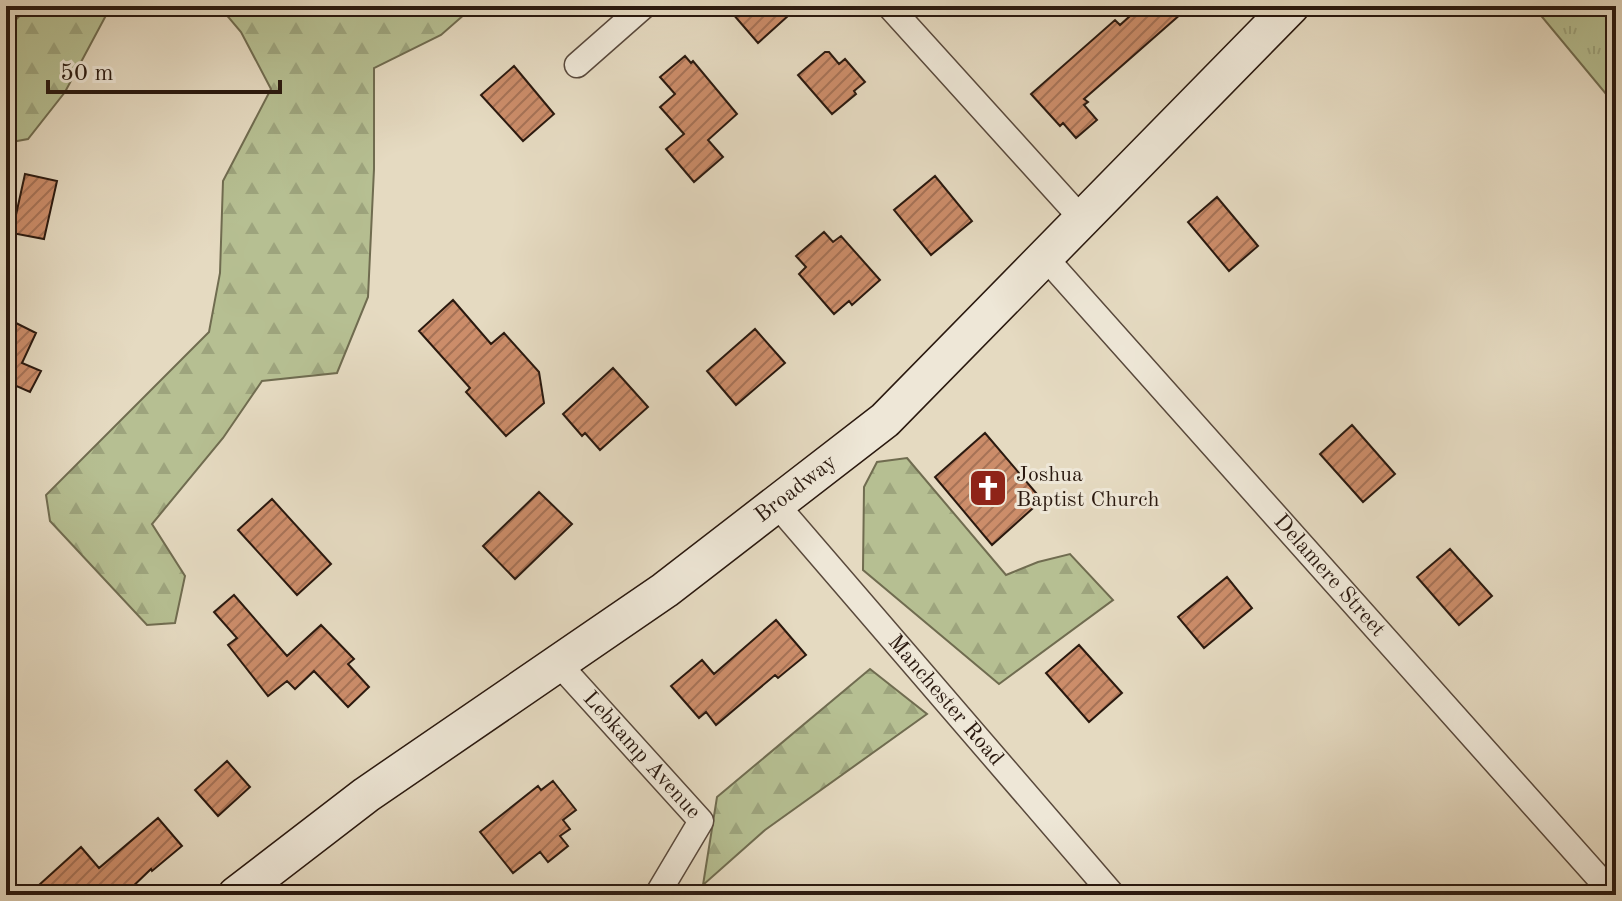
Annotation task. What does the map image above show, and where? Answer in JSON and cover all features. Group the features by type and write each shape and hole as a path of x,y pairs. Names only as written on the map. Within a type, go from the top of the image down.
{"main road":[{"name":"Broadway","path":"236,895 366,795 665,590 885,420 1043,255 1291,6"}],"street":[{"path":"577,65 644,6"},
{"path":"889,6 1081,218"},
{"name":"Delamere Street","path":"1043,255 1614,895"},
{"name":"Manchester Road","path":"777,505 1113,895"},
{"name":"Lebkamp Avenue","path":"557,662 701,821 657,895"}],"green space":[{"path":"30,6 111,6 65,92 28,139 6,143 6,29"},
{"path":"219,6 474,6 441,35 374,68 374,169 368,297 337,373 262,381 223,438 152,524 185,576 175,623 147,625 50,521 46,495 209,332 220,273 223,181 271,89 241,32"},
{"path":"1533,6 1616,6 1616,106"},
{"path":"907,458 1006,575 1070,554 1113,600 999,684 863,570 864,487 877,462"},
{"path":"870,669 927,714 765,830 703,885 717,797"}],"building":[{"path":"726,6 799,6 758,43"},
{"path":"1141,6 1190,6 1084,99 1088,102 1084,105 1097,120 1076,138 1063,123 1060,126 1031,94 1115,20 1120,25"},
{"path":"829,52 839,64 845,59 865,82 832,114 798,75"},
{"path":"685,56 691,63 693,61 737,114 708,140 723,157 694,182 666,149 684,134 660,107 675,94 660,77"},
{"path":"514,66 554,114 523,141 481,95"},
{"path":"25,174 57,181 44,239 12,233"},
{"path":"935,176 972,221 931,255 894,210"},
{"path":"1217,197 1258,246 1229,271 1188,222"},
{"path":"824,232 833,242 841,236 880,280 852,305 849,301 834,314 799,274 806,267 796,256"},
{"path":"453,300 491,344 504,333 539,372 544,403 506,436 466,392 470,388 419,331"},
{"path":"6,318 36,333 22,363 41,371 30,392 12,384 6,398"},
{"path":"755,329 785,363 736,405 707,371"},
{"path":"613,368 648,407 600,450 585,433 582,436 563,414"},
{"path":"1352,425 1395,474 1363,502 1320,454"},
{"name":"Joshua Baptist Church","path":"985,433 1042,500 992,545 935,477"},
{"path":"539,492 572,524 515,579 483,546"},
{"path":"272,499 331,564 297,595 238,530"},
{"path":"1450,549 1492,596 1459,625 1417,577"},
{"path":"1227,577 1252,608 1204,648 1178,617"},
{"path":"234,595 287,656 321,625 354,659 348,664 369,687 348,707 314,671 295,689 287,681 268,696 228,645 237,638 214,612"},
{"path":"776,620 806,655 778,678 775,675 716,725 706,712 699,718 671,686 702,660 714,674"},
{"path":"1079,645 1122,693 1089,722 1046,673"},
{"path":"227,761 250,787 218,816 195,790"},
{"path":"553,781 576,810 563,820 570,829 560,836 568,846 548,862 540,852 513,873 480,832 538,786 541,790"},
{"path":"158,818 182,846 151,869 124,895 28,895 81,847 99,868"}],"place":[{"name":"Joshua Baptist Church","path":"988,488"}]}
